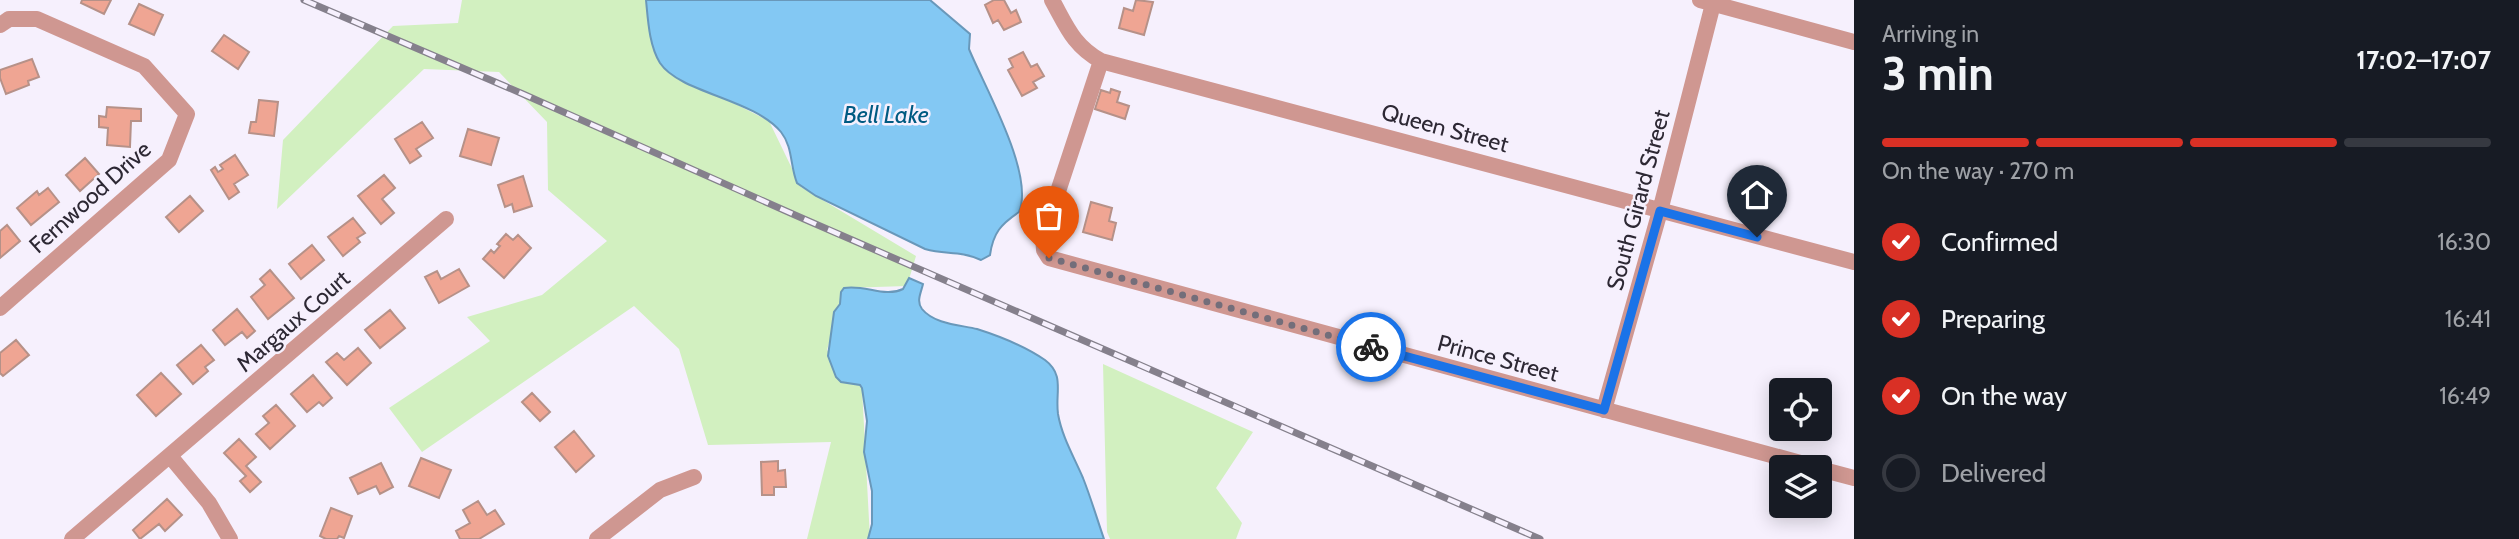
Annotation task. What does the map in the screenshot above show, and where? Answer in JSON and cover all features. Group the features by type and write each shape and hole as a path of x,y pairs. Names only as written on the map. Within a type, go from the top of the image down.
{"street":[{"name":"Queen Street","path":"1052,0 1073,40 1101,61 1854,262"},
{"path":"1709,1 1854,42"},
{"name":"South Girard Street","path":"1604,410 1660,211 1709,1"},
{"name":"Fernwood Drive","path":"0,24 9,19 37,19 145,66 187,114 169,160 0,308"},
{"name":"Prince Street","path":"1101,61 1043,237 1044,250 1049,258 1771,455"},
{"name":"Margaux Court","path":"72,539 446,219"},
{"path":"170,456 209,503 230,539"},
{"path":"1832,472 1854,478"},
{"path":"597,539 660,489 694,477"}],"green space":[{"path":"462,0 646,0 665,68 769,121 801,187 916,256 907,286 844,288 827,350 862,388 870,539 807,539 831,442 708,445 679,349 634,306 422,452 389,408 490,341 467,317 542,295 607,241 548,190 547,122 499,72 424,69 277,209 283,140 393,26 458,23"},
{"path":"1103,364 1253,432 1216,488 1242,523 1236,539 1110,539 1107,532"}],"water":[{"name":"Bell Lake","path":"646,0 930,0 970,34 969,49 1014,153 1022,196 1019,212 999,230 990,255 981,260 925,249 816,196 797,183 785,138 769,121 684,82 660,63 651,40"},
{"path":"909,278 923,284 919,303 933,318 1003,338 1038,355 1051,366 1057,378 1057,406 1062,431 1086,486 1104,539 868,539 872,524 872,491 864,452 867,421 862,388 860,385 841,382 836,377 828,356 834,312 840,304 844,288 896,291 903,289"}],"building":[{"path":"82,0 111,0 104,14 81,3"},
{"path":"994,0 1004,0 1011,13 1016,10 1021,22 1004,30 998,20 993,23 985,5"},
{"path":"1136,0 1153,2 1144,35 1119,28 1124,8 1133,11"},
{"path":"139,4 163,15 154,35 129,24"},
{"path":"224,35 249,52 238,69 212,51"},
{"path":"1023,52 1031,67 1037,64 1044,76 1033,82 1037,88 1022,96 1008,70 1013,67 1009,59"},
{"path":"32,59 39,77 28,81 29,85 6,94 0,70"},
{"path":"1111,89 1120,92 1117,102 1129,106 1125,119 1095,109 1101,90 1110,93"},
{"path":"259,100 278,102 274,136 249,133 251,122 256,122"},
{"path":"107,107 141,109 141,121 131,121 130,147 107,145 108,128 99,127 99,116 106,117"},
{"path":"422,122 433,138 416,149 421,156 410,163 395,139"},
{"path":"468,129 499,138 491,165 460,156"},
{"path":"235,155 248,175 234,184 239,192 229,199 211,170 215,167 218,172 223,169 220,165"},
{"path":"85,158 99,174 80,191 66,175"},
{"path":"384,175 395,188 382,199 394,213 381,224 358,196"},
{"path":"523,176 532,206 514,212 512,204 505,207 498,185"},
{"path":"48,188 59,202 31,225 17,208 37,191 39,195"},
{"path":"190,196 203,211 179,232 166,217"},
{"path":"1091,202 1112,208 1109,221 1116,223 1112,240 1083,232"},
{"path":"353,218 365,233 357,238 360,242 343,256 328,237"},
{"path":"7,225 20,241 0,258 0,231"},
{"path":"506,234 513,240 518,235 531,248 504,278 483,259 491,250 494,253 500,246 497,244"},
{"path":"312,245 324,260 301,279 289,264"},
{"path":"459,269 469,286 439,303 425,277 437,271 441,279"},
{"path":"270,270 294,298 268,319 251,297 265,285 260,279"},
{"path":"237,309 255,331 247,338 242,332 225,345 213,330"},
{"path":"390,310 405,328 380,348 365,330"},
{"path":"16,340 29,355 3,376 0,373 0,353"},
{"path":"201,345 214,360 205,367 208,371 193,384 177,365"},
{"path":"358,348 371,363 347,385 326,362 337,353 344,360"},
{"path":"161,373 181,394 156,416 137,395"},
{"path":"313,375 332,398 323,406 319,402 307,412 291,394"},
{"path":"532,393 550,412 540,421 522,402"},
{"path":"276,405 295,426 270,449 256,434 269,423 263,416"},
{"path":"574,431 594,456 576,472 555,447"},
{"path":"239,439 256,457 246,466 261,482 250,492 240,481 246,476 224,453"},
{"path":"421,458 451,470 439,498 409,486"},
{"path":"778,461 778,471 785,470 786,487 774,487 774,495 762,495 761,462"},
{"path":"381,463 393,487 380,494 376,486 358,494 350,478"},
{"path":"167,499 182,515 165,531 159,524 140,539 133,530"},
{"path":"478,501 487,515 495,510 504,524 479,539 460,539 456,531 470,523 463,510"},
{"path":"331,508 352,516 344,538 339,536 337,539 326,539 320,536"}],"railway":[{"path":"304,0 1540,539"}],"way so far":[{"path":"1049,258 1371,347"}],"route":[{"path":"1371,347 1604,410 1660,211 1757,237"}]}
